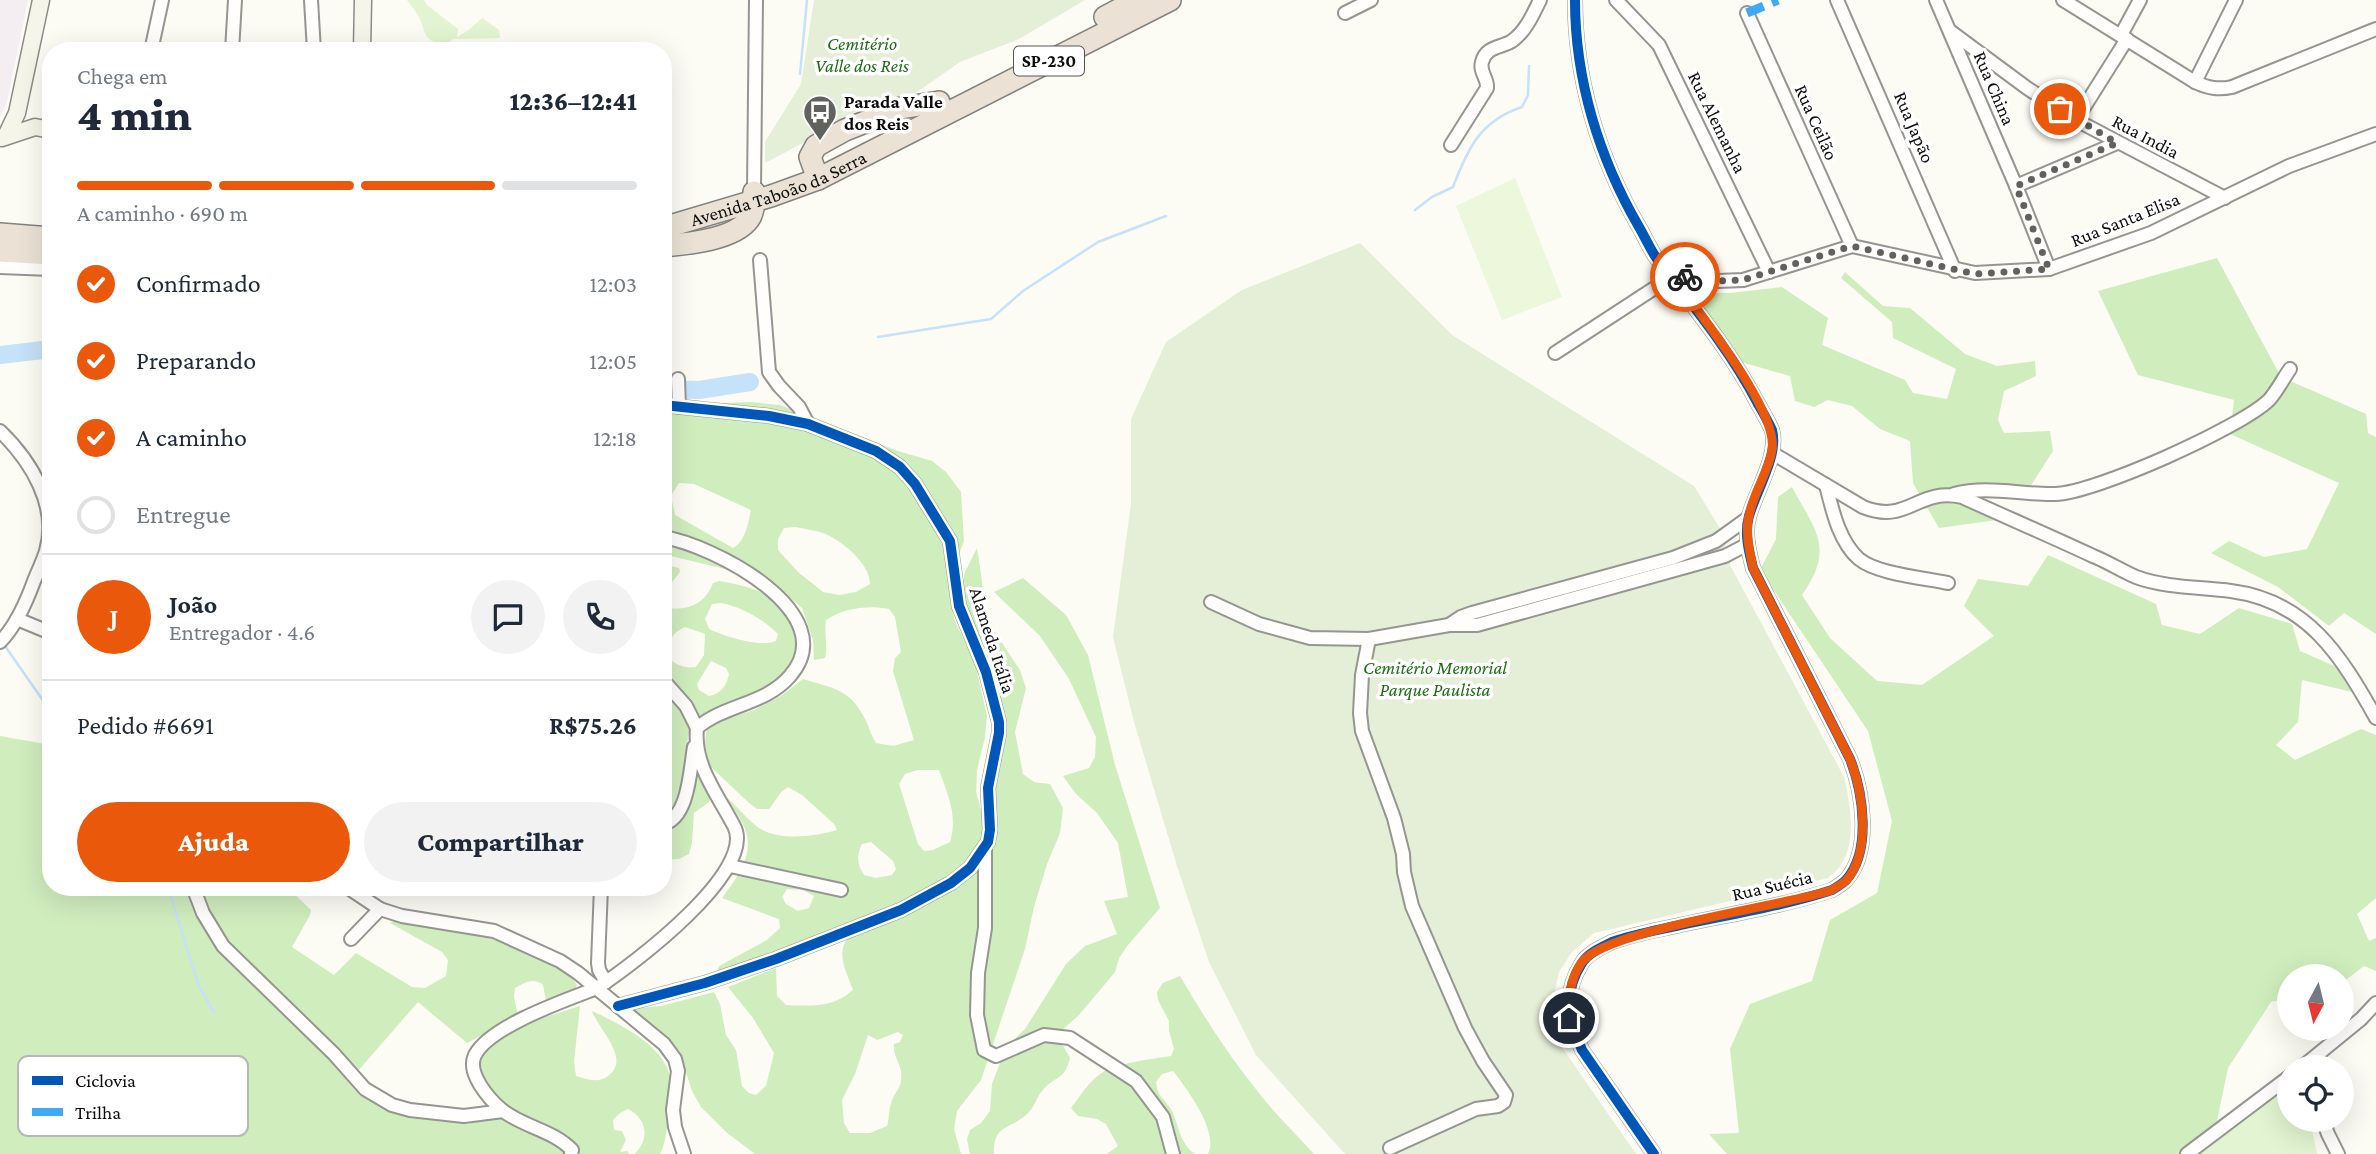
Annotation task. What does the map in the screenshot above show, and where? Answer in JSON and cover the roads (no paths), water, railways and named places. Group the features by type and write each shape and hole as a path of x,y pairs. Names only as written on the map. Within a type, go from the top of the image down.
{"highway":[{"name":"Avenida Taboão da Serra","path":"816,172 942,100 1137,0"},
{"name":"Avenida Taboão da Serra","path":"672,225 760,195 928,122 1170,0"},
{"name":"Avenida Taboão da Serra","path":"672,211 760,195"},
{"path":"672,244 728,234 750,218 760,195"},
{"path":"0,234 42,237"},
{"path":"0,251 42,253"}],"street":[{"path":"3,138 17,113 41,0"},
{"path":"153,42 162,0"},
{"path":"233,42 235,0"},
{"path":"311,0 313,42"},
{"path":"362,42 363,0"},
{"path":"756,0 760,195"},
{"path":"1345,13 1371,0"},
{"path":"1451,145 1486,88 1487,83 1481,69 1482,59 1487,51 1511,41 1524,29 1541,0"},
{"path":"1449,625 1472,613 1673,558 1716,541 1748,518 1772,453 1772,431 1742,373 1673,276 1657,258 1621,195 1599,144 1587,103 1575,19 1575,0"},
{"name":"Rua Alemanha","path":"1616,0 1659,46 1769,272"},
{"name":"Rua Japão","path":"1837,0 1955,271"},
{"name":"Rua China","path":"1936,0 2049,269"},
{"path":"2063,0 2208,88 2232,87 2376,29"},
{"path":"2076,120 2124,37 2140,0"},
{"path":"2195,82 2236,0"},
{"name":"Rua Ceilão","path":"1747,13 1852,246"},
{"name":"Rua India","path":"1950,31 2027,88 2076,120 2225,198"},
{"path":"17,113 42,128"},
{"path":"3,138 42,129"},
{"name":"Rua Santa Elisa","path":"1852,246 1955,271 1996,273 2049,269 2151,233 2289,166 2376,134"},
{"path":"2016,186 2117,143"},
{"path":"1555,354 1673,276 1718,281 1743,280 1852,246"},
{"path":"760,260 769,372 799,407 808,424"},
{"path":"0,267 42,269"},
{"path":"1950,495 1973,490 2056,494 2093,485 2201,441 2251,414 2270,399 2290,369"},
{"path":"678,379 679,402"},
{"name":"Alameda Itália","path":"672,403 679,402 769,415 808,424 876,451 900,467 915,484 950,541 959,606 986,672 999,722 988,788 990,830 985,848 985,928 978,973 977,1015 984,1050 996,1056 1044,1035 1070,1038 1136,1081 1163,1117 1172,1154"},
{"path":"0,431 29,466 42,487"},
{"path":"1772,453 1863,507 1887,514 1939,495 1962,497 2135,576 2170,585 2249,594 2284,608 2330,644 2348,668 2376,718"},
{"path":"1826,485 1836,522 1858,558 1871,566 1948,583"},
{"name":"Rua Suécia","path":"1654,1154 1582,1050 1569,1018 1570,993 1582,962 1594,952 1630,936 1832,890 1846,881 1860,850 1863,817 1859,782 1850,759 1753,568 1748,544 1748,518"},
{"path":"672,539 700,547 741,568 784,602 797,619 803,653 799,665 788,679 765,696 715,715 696,734 684,800 679,815 672,821"},
{"path":"1211,602 1259,624 1310,638 1369,639 1449,625 1477,625 1725,556 1748,544"},
{"path":"0,642 30,595 42,561"},
{"path":"17,619 42,629"},
{"path":"1369,639 1362,675 1362,731 1394,818 1404,854 1404,872 1412,906 1465,1028 1483,1062 1506,1094 1504,1102 1498,1106 1476,1109 1390,1148"},
{"path":"571,1154 572,1150 562,1140 503,1111 484,1091 472,1066 481,1047 494,1036 534,1014 601,985 644,953 706,897 730,866 737,850 735,828 709,785 686,706 672,690"},
{"path":"618,1006 705,983 776,959 901,910 951,883 970,868 985,848"},
{"path":"730,866 841,890"},
{"path":"196,896 203,913 223,946 334,1054 365,1089 392,1105 410,1110 464,1116 503,1111"},
{"path":"360,896 380,909 402,916 494,931 560,961 601,985 618,1006 664,1044 675,1059 678,1071 673,1110 684,1154"},
{"path":"601,896 598,962 601,985"},
{"path":"351,939 380,909"},
{"path":"2319,1055 2376,1003"},
{"path":"2187,1154 2277,1086"},
{"path":"2327,1132 2338,1154"}],"waterway":[{"path":"800,74 807,0"},
{"path":"1415,210 1432,197 1453,187 1470,148 1486,128 1522,107 1528,95 1529,66"},
{"path":"878,337 991,319 1023,291 1098,242 1166,216"},
{"path":"0,355 42,350"},
{"path":"672,389 699,390 750,382"},
{"path":"5,646 42,699"},
{"path":"171,896 198,984 214,1013"}],"place":[{"name":"Parada Valle dos Reis","path":"820,142"}],"park label":[{"name":"Cemitério Valle dos Reis","path":"862,54"},
{"name":"Cemitério Memorial Parque Paulista","path":"1435,678"}]}
